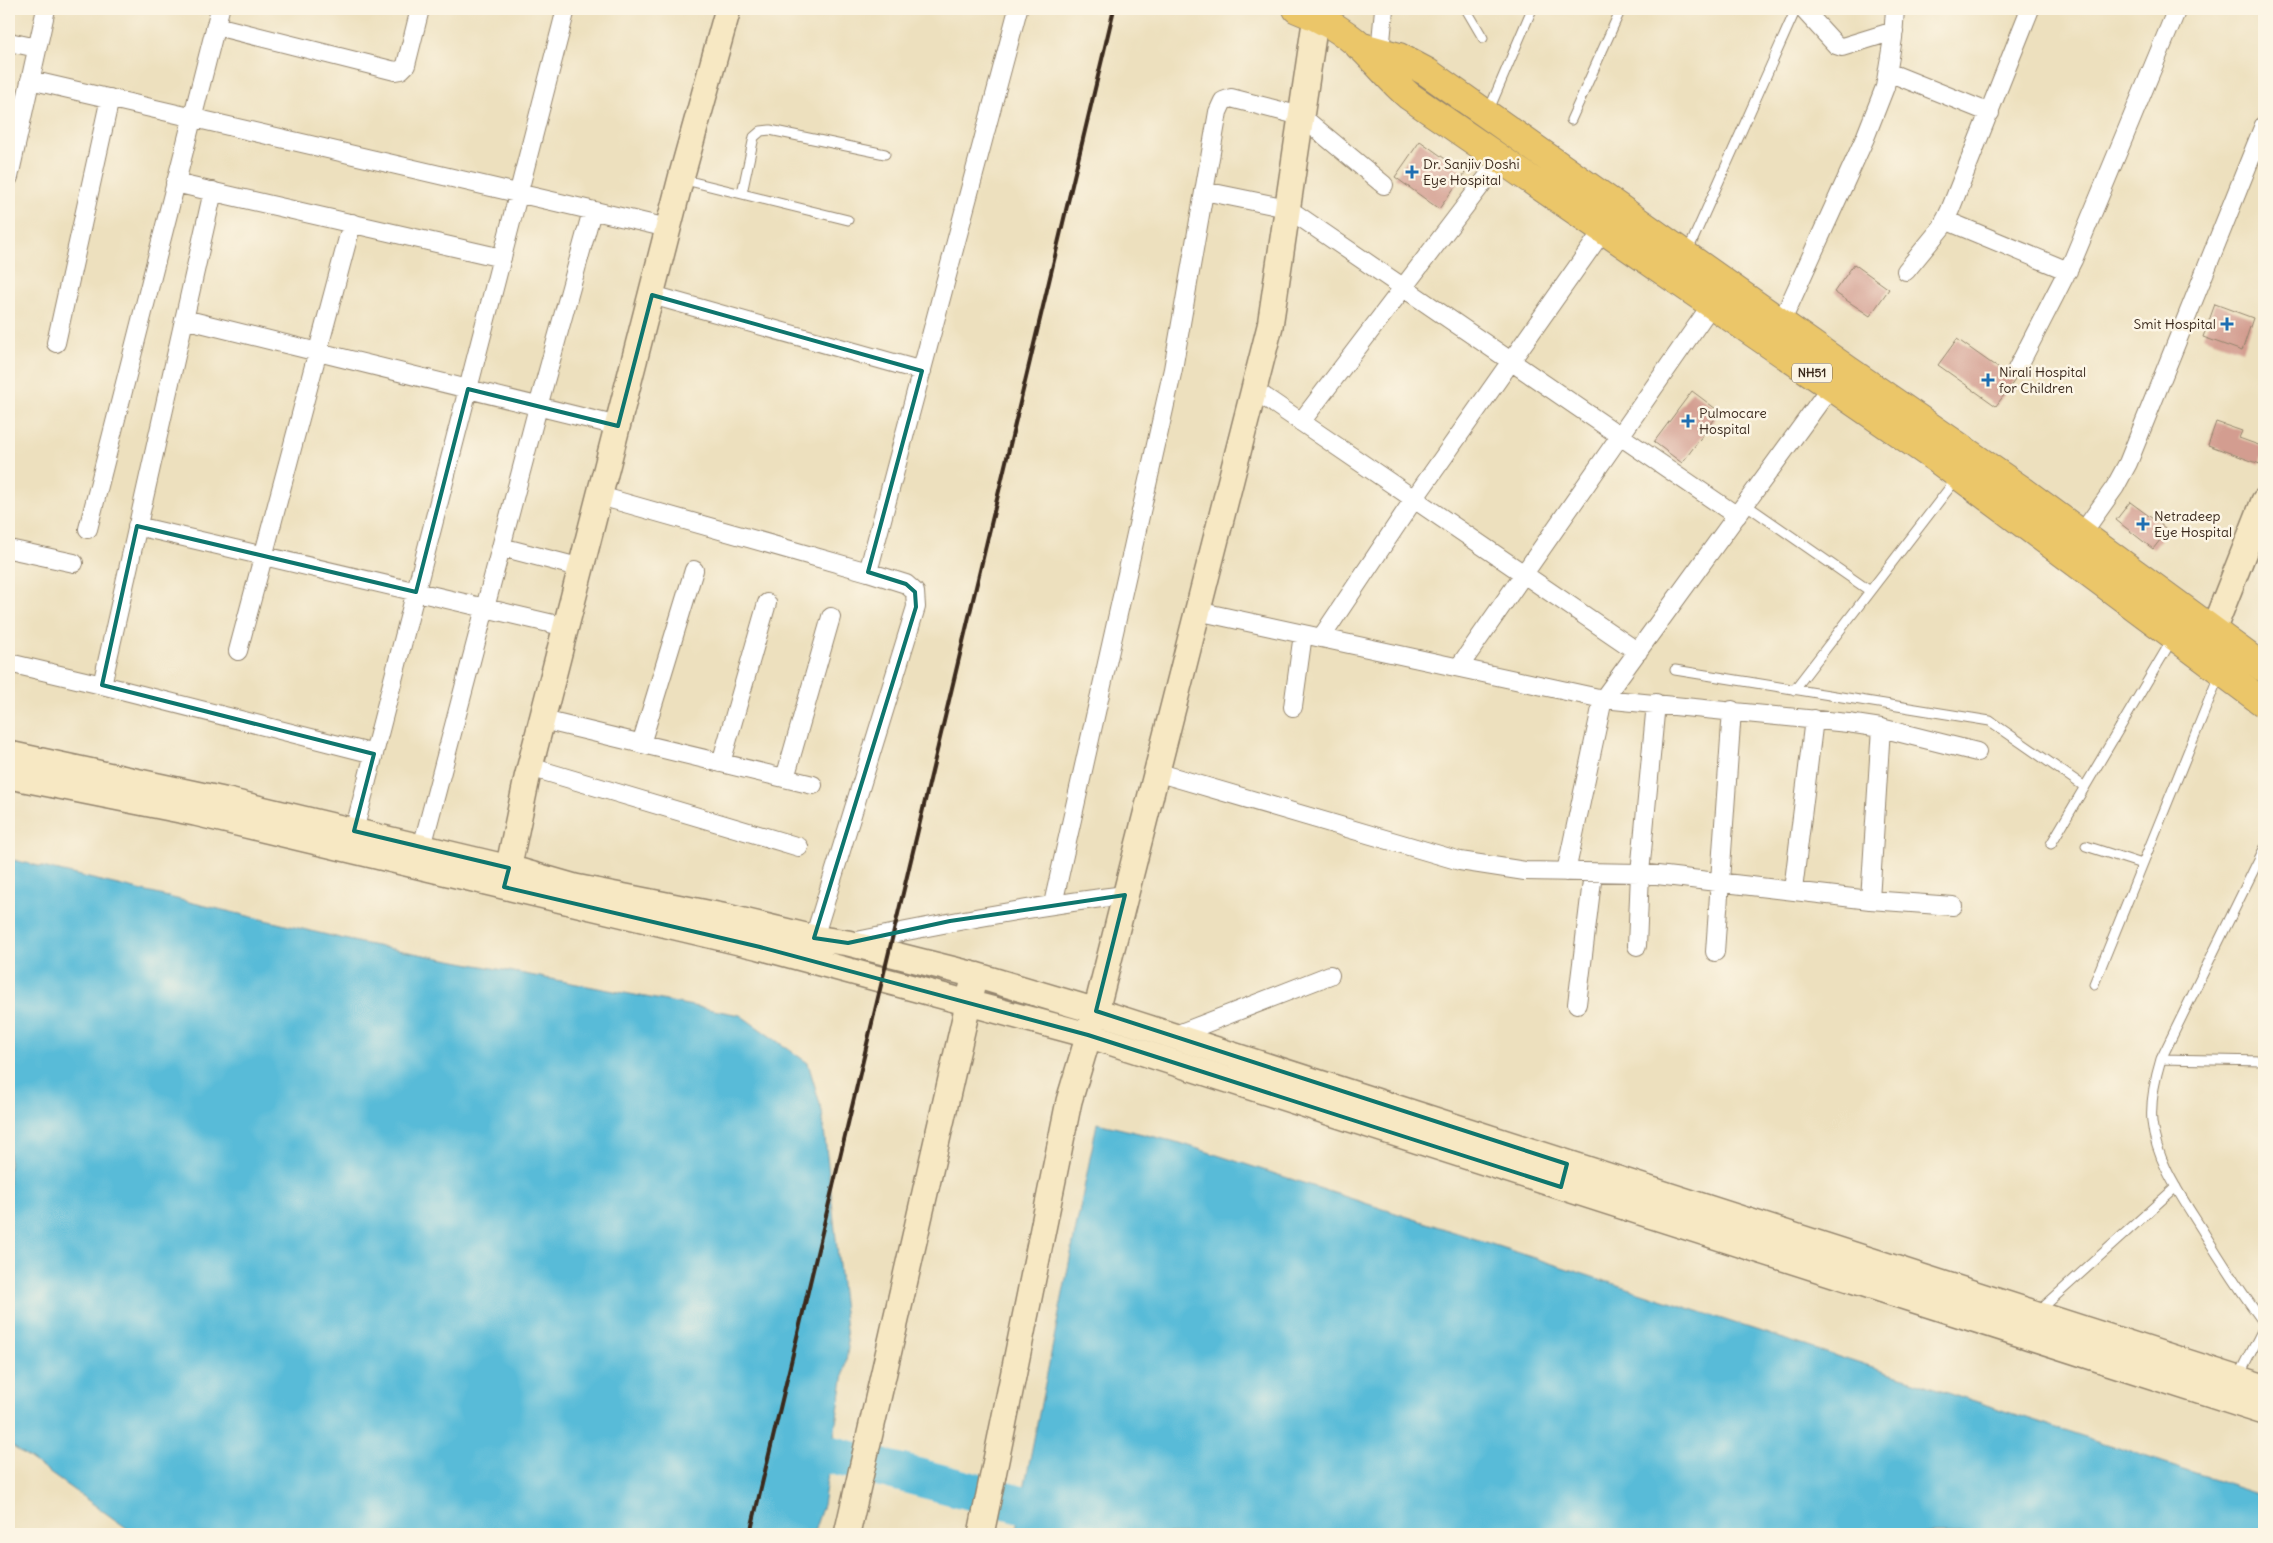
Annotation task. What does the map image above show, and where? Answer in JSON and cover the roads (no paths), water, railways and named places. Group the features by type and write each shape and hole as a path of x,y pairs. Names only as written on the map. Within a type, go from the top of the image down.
{"highway":[{"name":"NH51","path":"1310,11 1369,49 1399,57 1427,72 1781,323 1838,377 1959,476 2264,703"},
{"name":"NH51","path":"1369,49 1390,80 1409,96 1712,304 1838,377 2082,534 2264,668"}],"street":[{"path":"9,177 46,9"},
{"path":"88,528 218,17 395,71 402,70 406,65 420,9"},
{"path":"354,831 566,9"},
{"path":"506,878 530,767 681,178 728,9"},
{"path":"868,572 1018,9"},
{"path":"1369,49 1384,9"},
{"path":"1803,9 1836,44 1842,47 1894,31"},
{"path":"1781,323 1885,87 1894,31 1895,9"},
{"path":"1906,271 1945,220 1990,113 2030,9"},
{"path":"2017,369 2068,271 2177,9"},
{"path":"981,1534 1069,1101 1096,1012 1196,611 1270,326 1301,116 1310,11"},
{"path":"9,42 37,48"},
{"path":"1888,72 1990,113"},
{"path":"30,80 194,116 668,228"},
{"path":"56,343 110,98"},
{"path":"1053,904 1173,369 1218,112 1223,101 1231,98 1301,116 1384,185"},
{"path":"2067,556 2115,487 2128,463 2264,125"},
{"path":"1301,422 1501,159"},
{"path":"175,182 502,258"},
{"path":"102,685 213,191"},
{"path":"1204,191 1287,208 1620,436 1741,510"},
{"path":"422,847 538,407 592,211"},
{"path":"1945,220 2068,271"},
{"path":"238,652 352,223"},
{"path":"1321,638 1414,499 1604,229"},
{"path":"652,295 922,371"},
{"path":"1459,667 1712,304"},
{"path":"184,319 618,426"},
{"path":"1566,872 1603,699 1838,377"},
{"path":"1254,389 1638,652"},
{"path":"600,496 868,572 906,584 915,592 916,607 814,938"},
{"path":"2212,664 2213,629 2264,501"},
{"path":"137,526 566,627"},
{"path":"501,548 582,568"},
{"path":"9,549 74,563"},
{"path":"641,744 694,570"},
{"path":"721,763 767,603"},
{"path":"1196,611 1603,699 1732,710 1881,728 1977,752"},
{"path":"785,778 831,617"},
{"path":"1293,707 1303,634"},
{"path":"9,663 374,754"},
{"path":"1637,946 1640,873 1656,703"},
{"path":"1715,952 1732,710"},
{"path":"1793,890 1814,719"},
{"path":"543,720 813,785"},
{"path":"1870,900 1881,728"},
{"path":"9,754 228,801 422,847 506,878 575,887 727,917 814,938 848,943 976,975 1173,1036 1564,1175 2264,1412"},
{"path":"530,767 800,847"},
{"path":"1156,772 1460,861 1525,871 1640,873 1870,900 1953,906"},
{"path":"9,776 506,878 1088,1035 2036,1314 2264,1387"},
{"path":"1577,1004 1593,873"},
{"path":"794,956 950,921 1053,904 1125,895"},
{"path":"847,1534 967,1003 976,975"},
{"path":"1173,1036 1330,975"}],"lane":[{"path":"1466,9 1483,38"},
{"path":"1487,115 1532,9"},
{"path":"1571,120 1621,9"},
{"path":"1686,256 1796,9"},
{"path":"742,193 754,137 761,131 770,130 885,154"},
{"path":"681,178 848,220"},
{"path":"1794,690 1959,476"},
{"path":"1741,510 1870,591"},
{"path":"2050,844 2175,636"},
{"path":"2094,984 2142,864 2212,664"},
{"path":"1675,670 1990,721 2085,787"},
{"path":"2086,846 2142,864"},
{"path":"2264,849 2161,1058 2154,1082 2152,1123 2162,1159 2176,1187 2240,1291 2264,1323"},
{"path":"2161,1058 2264,1062"},
{"path":"2036,1314 2176,1187"},
{"path":"2238,1378 2264,1327"}],"water":[{"path":"9,859 361,943 740,1015 808,1063 822,1111 848,1348 823,1505 813,1534 135,1534 9,1444"},
{"path":"1097,1123 1180,1143 2264,1495 2264,1534 1015,1534"}],"waterway":[{"path":"782,1442 1137,1534"}],"railway":[{"path":"750,1534 1114,9"}],"place":[{"name":"Dr. Sanjiv Doshi Eye Hospital","path":"1412,172"},
{"name":"Smit Hospital","path":"2227,324"},
{"name":"Nirali Hospital for Children","path":"1988,380"},
{"name":"Pulmocare Hospital","path":"1688,421"},
{"name":"Netradeep Eye Hospital","path":"2143,524"}]}
